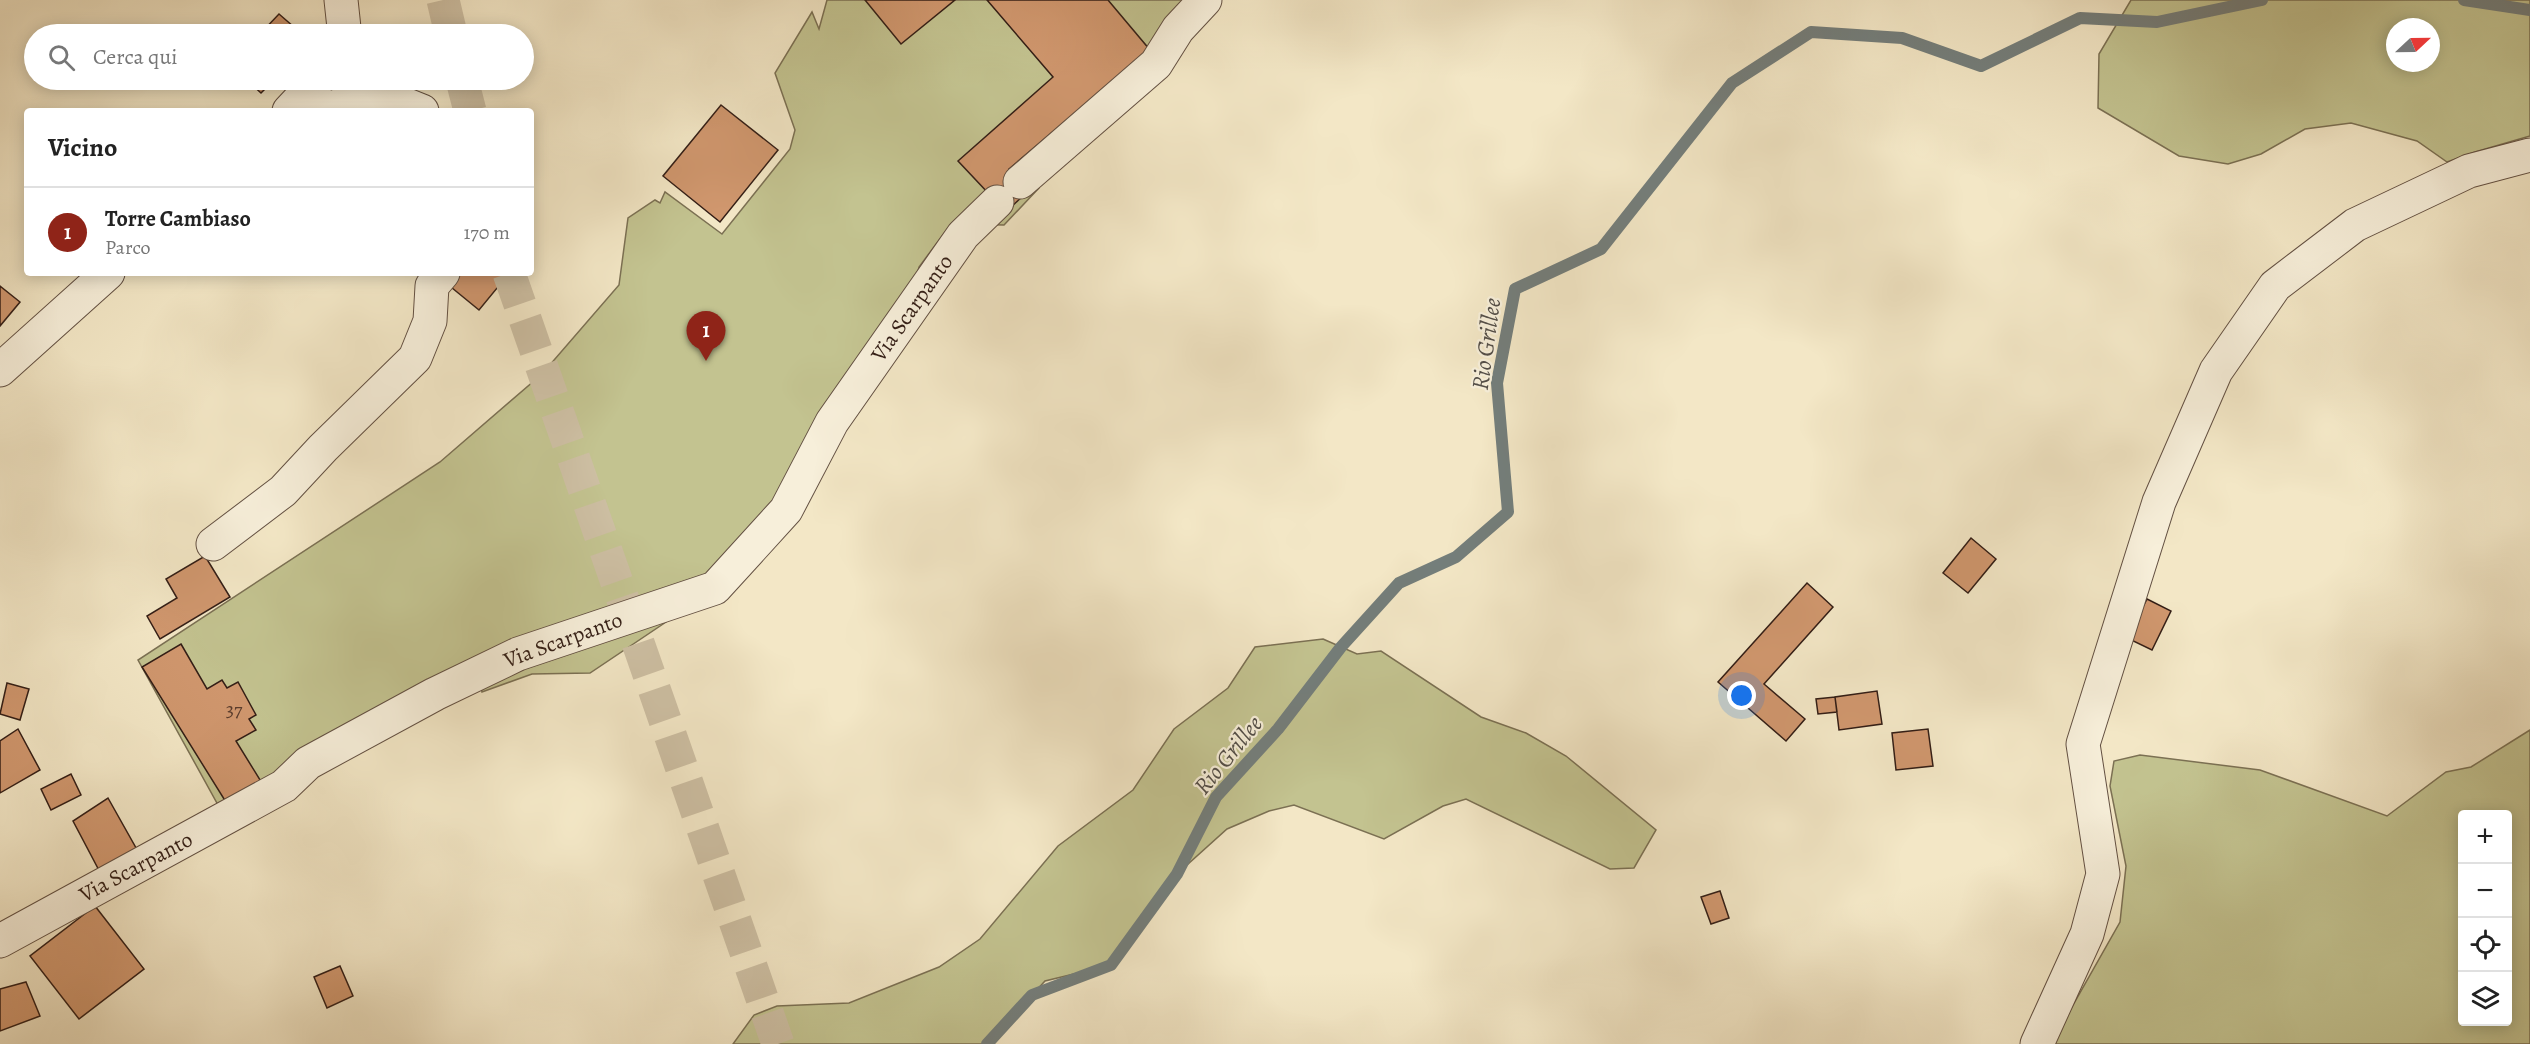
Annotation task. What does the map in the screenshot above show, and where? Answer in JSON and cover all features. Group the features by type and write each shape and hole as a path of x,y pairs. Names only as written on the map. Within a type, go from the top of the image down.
{"street":[{"path":"341,0 344,24"},
{"name":"Via Scarpanto","path":"0,941 284,786 308,763 435,693 518,654 715,588 786,510 832,422 963,235 1008,192 1156,64 1178,28 1205,0"},
{"path":"292,108 309,90"},
{"path":"333,108 371,98 402,102 415,108"},
{"path":"2037,1044 2087,934 2103,874 2083,744 2159,502 2216,370 2275,286 2355,225 2469,171 2530,155"},
{"path":"0,370 105,276"},
{"path":"213,544 283,491 323,448 415,358 430,321 432,286 440,276"}],"green space":[{"path":"827,0 1195,0 1037,156 1039,188 1004,225 951,224 919,267 917,275 788,486 675,616 590,673 532,674 482,692 478,673 223,814 138,660 440,462 542,374 619,285 628,218 655,200 660,203 665,192 722,234 790,149 795,130 775,73 812,12 819,29"},
{"path":"2131,0 2530,0 2530,136 2447,162 2417,141 2351,123 2305,129 2261,154 2228,164 2179,156 2098,108 2099,54"},
{"path":"1323,639 1357,654 1381,651 1481,717 1526,733 1566,756 1656,830 1634,868 1610,869 1466,799 1443,806 1384,839 1294,805 1269,811 1227,829 1177,874 1135,927 1111,965 1045,981 987,1044 733,1044 754,1015 777,1006 849,1003 939,967 980,939 1058,846 1133,790 1174,729 1228,688 1255,647"},
{"path":"2530,730 2530,1044 2051,1044 2120,922 2126,866 2110,786 2114,761 2140,755 2260,770 2387,816 2446,772 2471,767"}],"building":[{"path":"865,0 955,0 901,44"},
{"path":"987,0 1108,0 1150,50 1009,169 1028,191 1006,212 958,161 1053,77"},
{"path":"279,14 290,24 270,24"},
{"path":"721,105 778,150 720,222 663,176"},
{"path":"452,276 507,276 479,310 446,283"},
{"path":"0,286 20,302 0,326"},
{"path":"1971,538 1996,559 1968,593 1943,573"},
{"path":"205,556 230,597 160,639 147,616 177,598 166,579"},
{"path":"1807,583 1833,607 1764,684 1805,719 1786,741 1718,682"},
{"path":"2147,599 2171,611 2152,650 2127,638"},
{"path":"181,644 207,689 222,680 227,688 238,682 256,715 249,719 256,730 236,741 265,788 229,807 142,667"},
{"path":"7,683 29,689 20,720 0,714"},
{"path":"1877,691 1882,724 1839,730 1835,697"},
{"path":"1835,697 1837,712 1818,714 1816,699"},
{"path":"18,729 40,770 0,793 0,741"},
{"path":"1928,729 1933,766 1896,770 1892,733"},
{"path":"71,774 81,795 51,810 41,789"},
{"path":"108,798 140,855 102,876 73,821"},
{"path":"1720,891 1729,918 1711,924 1701,897"},
{"path":"95,906 144,969 79,1019 30,956"},
{"path":"340,966 353,996 327,1008 314,977"},
{"path":"26,982 40,1016 0,1031 0,989"}],"waterway":[{"name":"Rio Grillee","path":"987,1044 1032,995 1111,965 1177,874 1216,797 1278,729 1341,647 1399,583 1456,557 1508,512 1497,383 1515,289 1601,249 1732,83 1811,32 1902,38 1981,66 2080,18 2157,22 2262,0"},
{"name":"Rio Grillee","path":"2464,0 2530,10"}],"tunnel":[{"path":"443,0 449,24"},
{"path":"465,90 469,108"},
{"path":"510,276 778,1044"}],"place":[{"name":"Torre Cambiaso","path":"706,361"}]}
